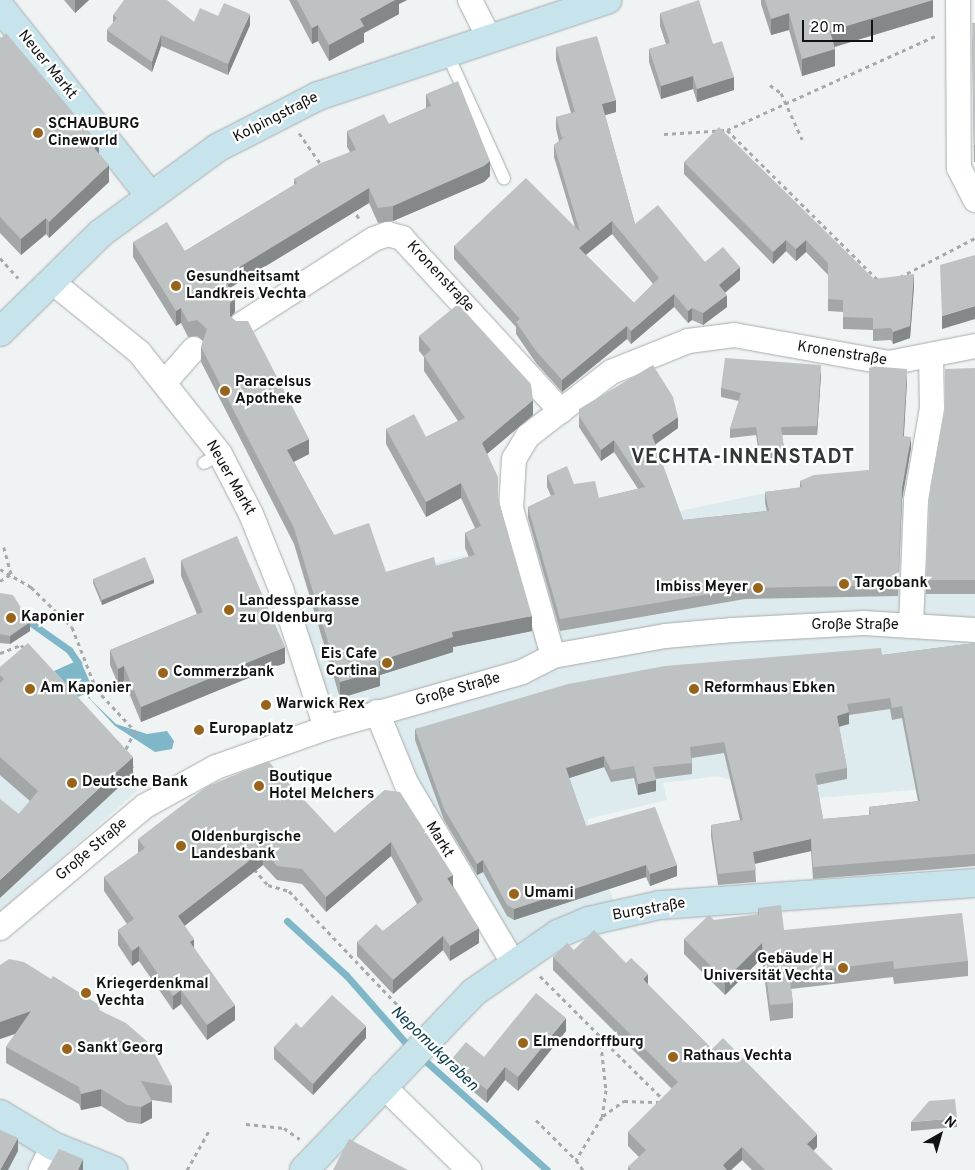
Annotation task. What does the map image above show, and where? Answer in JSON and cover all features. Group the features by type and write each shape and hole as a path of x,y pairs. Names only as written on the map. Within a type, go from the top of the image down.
{"street":[{"path":"470,0 488,36"},
{"name":"Kolpingstraße","path":"0,332 51,281 149,194 216,148 284,112 488,36 607,0"},
{"path":"958,0 959,168 975,200"},
{"name":"Neuer Markt","path":"0,7 149,194"},
{"name":"Kronenstraße","path":"374,239 388,234 414,247 561,411"},
{"path":"242,324 374,239"},
{"name":"Neuer Markt","path":"51,281 139,352 165,382 212,459 251,514 278,581 326,728"},
{"name":"Kronenstraße","path":"553,656 511,509 509,486 514,460 528,436 611,372 688,341 734,336 889,364 975,346"},
{"path":"165,382 194,349"},
{"path":"911,626 916,500 932,408 931,356"},
{"name":"Große Straße","path":"0,928 146,806 216,767 377,712 522,672 553,656 665,636 733,630 864,623 975,630"},
{"name":"Markt","path":"377,712 406,783 512,961"},
{"name":"Burgstraße","path":"313,1161 427,1036 512,961 589,921 660,905 975,883"},
{"path":"382,1085 469,1170"},
{"path":"0,1114 53,1146 113,1170"},
{"path":"41,1170 53,1146"}],"lane":[{"path":"446,51 504,178"}],"path":[{"path":"664,134 727,130 958,25"},
{"path":"770,85 786,104 802,139"},
{"path":"284,112 323,168"},
{"path":"727,130 884,285"},
{"path":"346,199 374,239"},
{"path":"892,281 975,238"},
{"path":"3,544 11,574"},
{"path":"0,569 11,574 51,603 72,627 96,690 135,731 123,754"},
{"path":"0,581 11,574"},
{"path":"0,653 21,645 32,657"},
{"path":"118,749 133,766 146,806"},
{"path":"250,863 268,885 289,891 427,1036"},
{"path":"512,961 536,971 669,1105 641,1098 624,1101 602,1116"},
{"path":"576,1160 602,1116 606,1090 600,1036"},
{"path":"536,1120 576,1160 583,1170"},
{"path":"246,1124 284,1128 313,1161"},
{"path":"187,1170 210,1129"}],"shaded area":[{"path":"975,461 975,785 791,800 718,776 663,783 667,800 587,819 614,903 549,924 509,947 412,783 378,708 334,719 289,599 455,558 756,495 930,463"},
{"path":"0,665 129,765 137,791 0,913"},
{"path":"0,1131 37,1151 27,1170 0,1170"}],"water":[{"path":"74,662 82,664 92,687 86,690 91,700 116,724 147,734 167,731 174,741 172,749 155,752 115,726 85,694 78,697 54,671"}],"building":[{"path":"124,0 167,0 194,22 200,8 218,16 224,3 250,14 228,64 161,35 152,62 107,30 117,18 113,15"},
{"path":"297,0 395,0 360,19 364,26 329,45 318,25 312,28"},
{"path":"699,0 713,44 722,41 734,77 697,89 693,76 661,86 649,49 670,43 660,13"},
{"path":"765,0 933,0 830,31 835,49 802,59 789,13 771,19"},
{"path":"972,23 975,23 975,145 974,145"},
{"name":"SCHAUBURG Cineworld","path":"6,33 99,143 94,148 109,165 49,222 46,218 21,239 0,217 0,37"},
{"path":"597,36 616,100 602,104 635,224 658,205 705,262 723,247 740,267 719,285 727,295 703,313 692,308 688,311 674,294 631,331 627,326 562,380 536,351 516,322 520,319 454,246 526,178 580,232 554,145 566,136 562,138 556,117 575,112 556,47","holes":["612,221 659,278 634,303 579,248"]},
{"path":"458,81 490,161 484,166 393,206 378,208 369,188 223,277 235,297 230,303 230,316 236,321 248,321 309,439 287,450 334,535 369,523 386,572 434,557 436,566 475,555 465,533 481,526 461,483 426,502 386,429 414,414 426,437 465,418 424,356 431,350 419,336 458,304 531,384 533,400 482,443 498,477 498,498 532,616 452,632 453,637 379,661 380,671 340,682 294,528 201,347 207,329 197,320 188,322 181,308 176,311 133,242 167,222 185,251 297,183 294,179 321,163 356,150 347,131 384,114 389,124 431,106 426,94"},
{"path":"719,127 874,279 914,274 910,326 893,332 891,328 873,329 873,318 843,317 843,300 828,299 828,263 806,240 796,249 786,240 773,252 684,162"},
{"path":"975,255 975,306 942,316 940,265"},
{"path":"725,358 821,365 817,426 781,427 784,448 760,452 756,427 730,429 741,393 721,388"},
{"path":"653,365 673,397 678,417 652,435 683,520 769,511 765,492 802,487 800,481 814,475 869,470 869,366 907,369 903,436 911,437 902,488 898,585 745,588 560,619 528,507 555,494 547,475 567,466 574,484 595,481 599,498 645,487 614,440 601,450 579,416 579,409"},
{"path":"975,368 975,580 926,580 930,488 945,409 945,369"},
{"path":"237,536 285,647 141,707 124,666 118,669 110,650 203,612 181,560"},
{"path":"145,557 154,579 102,600 93,579"},
{"name":"Kaponier","path":"0,593 13,595 30,622 10,636 0,634"},
{"path":"28,643 133,757 0,880 0,799 19,814 38,791 0,757 0,683 4,679 0,675 0,667"},
{"path":"975,643 975,854 813,867 811,839 753,852 756,870 718,874 711,825 743,820 724,742 690,747 692,763 653,767 656,780 638,784 634,766 611,770 604,756 566,768 586,826 655,807 677,865 650,874 646,865 514,909 507,905 483,860 477,864 444,809 415,729 568,684 665,666 881,648 882,655","holes":["890,698 892,708 902,706 920,801 869,807 870,815 823,819 815,774 847,768 837,716 849,712 847,704"]},
{"path":"268,761 335,833 385,790 400,792 453,875 447,878 479,928 450,946 443,936 393,980 357,942 376,924 383,931 423,900 391,842 326,897 302,869 277,866 263,850 178,916 194,939 190,942 235,1005 207,1025 181,990 173,996 139,946 132,951 118,930 134,919 104,877 145,848 138,839 206,787"},
{"path":"781,905 784,930 962,913 968,961 894,969 893,961 789,974 793,1003 770,1005 762,943 725,980 684,939 709,915 714,920 759,914 758,908"},
{"name":"Rathaus Vechta","path":"594,930 626,963 631,958 648,974 643,979 712,1049 723,1038 817,1134 807,1144 833,1170 765,1170 742,1147 723,1165 727,1170 631,1170 628,1167 646,1150 628,1132 678,1082 553,957 567,943 574,950"},
{"name":"Sankt Georg","path":"9,959 24,962 51,979 53,976 101,1006 99,1010 126,1023 149,1043 172,1086 141,1081 152,1101 141,1107 127,1105 101,1089 81,1094 79,1087 6,1047 31,1011 0,1022 0,965"},
{"path":"536,993 566,1018 518,1077 505,1067 487,1090 451,1060 466,1042 484,1057"},
{"path":"332,995 366,1026 313,1084 274,1047 296,1023 301,1028"},
{"path":"955,1099 957,1118 911,1122 929,1101"},
{"path":"0,1130 18,1138 0,1170"},
{"path":"349,1139 408,1170 333,1170"},
{"path":"59,1149 83,1159 78,1170 47,1170"}],"waterway":[{"name":"Nepomukgraben","path":"31,623 69,650 78,663"},
{"name":"Nepomukgraben","path":"287,921 346,975 412,1050"},
{"name":"Nepomukgraben","path":"421,1057 547,1170"}],"place":[{"name":"SCHAUBURG Cineworld","path":"38,133"},
{"name":"Gesundheitsamt Landkreis Vechta","path":"176,286"},
{"name":"Paracelsus Apotheke","path":"225,391"},
{"name":"Targobank","path":"844,584"},
{"name":"Imbiss Meyer","path":"758,588"},
{"name":"Landessparkasse zu Oldenburg","path":"229,610"},
{"name":"Kaponier","path":"11,618"},
{"name":"Eis Cafe Cortina","path":"387,663"},
{"name":"Commerzbank","path":"163,673"},
{"name":"Am Kaponier","path":"30,689"},
{"name":"Reformhaus Ebken","path":"694,689"},
{"name":"Warwick Rex","path":"266,705"},
{"name":"Europaplatz","path":"199,730"},
{"name":"Deutsche Bank","path":"72,783"},
{"name":"Boutique Hotel Melchers","path":"259,786"},
{"name":"Oldenburgische Landesbank","path":"181,846"},
{"name":"Umami","path":"514,894"},
{"name":"Gebäude H Universität Vechta","path":"843,968"},
{"name":"Kriegerdenkmal Vechta","path":"86,993"},
{"name":"Elmendorffburg","path":"523,1043"},
{"name":"Sankt Georg","path":"67,1049"},
{"name":"Rathaus Vechta","path":"673,1057"}],"district":[{"name":"VECHTA-INNENSTADT","path":"743,458"}]}
